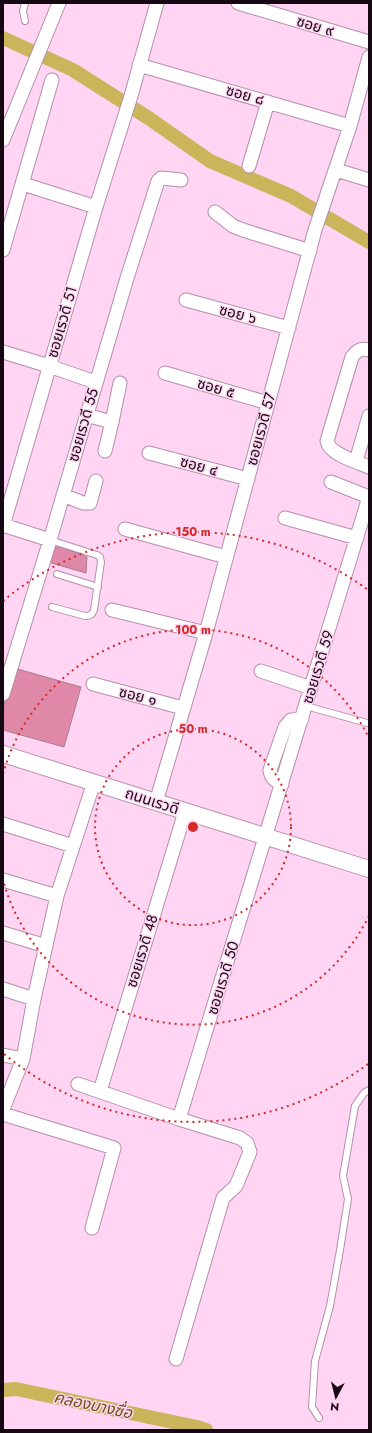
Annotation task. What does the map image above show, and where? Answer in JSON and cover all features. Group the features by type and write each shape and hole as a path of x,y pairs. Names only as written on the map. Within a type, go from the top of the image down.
{"street":[{"path":"3,140 60,3"},
{"name":"ซอยเรวดี 51","path":"3,525 96,207 131,96 157,3"},
{"name":"ซอย ๙","path":"238,3 369,42"},
{"name":"ซอยเรวดี 57","path":"156,802 206,633 323,205 350,126 369,57"},
{"name":"ซอย ๘","path":"139,65 350,126"},
{"path":"3,250 52,80"},
{"path":"249,166 268,102"},
{"path":"336,170 369,180"},
{"name":"ซอยเรวดี 55","path":"3,694 50,540 134,252 158,180 165,178 181,180"},
{"path":"22,184 96,207"},
{"path":"215,212 233,226 310,251"},
{"name":"ซอย ๖","path":"186,300 289,328"},
{"path":"369,350 363,348 356,351 352,357 327,440 330,448 369,467"},
{"path":"3,352 95,382"},
{"name":"ซอย ๕","path":"165,374 268,403"},
{"path":"105,451 120,383"},
{"path":"86,415 112,422"},
{"path":"356,462 369,416"},
{"name":"ซอย ๔","path":"149,453 248,479"},
{"path":"63,495 83,503 90,502 96,481"},
{"path":"331,482 369,497"},
{"name":"ซอยเรวดี 59","path":"266,836 369,497"},
{"path":"285,518 357,538"},
{"path":"3,525 50,540"},
{"path":"126,529 226,557"},
{"path":"112,610 206,633"},
{"path":"261,671 311,688"},
{"name":"ซอย ๑","path":"93,684 184,708"},
{"name":"ถนนเรวดี","path":"3,754 185,812 368,865"},
{"path":"3,1109 23,1059 34,999 57,896 94,782"},
{"name":"ซอยเรวดี 48","path":"100,1090 185,812"},
{"path":"3,824 73,846"},
{"name":"ซอยเรวดี 50","path":"179,1119 266,836"},
{"path":"3,880 57,896"},
{"path":"3,933 46,946"},
{"path":"3,989 34,999"},
{"path":"3,1055 23,1059"},
{"path":"78,1084 100,1090 179,1119 240,1138 247,1143 250,1152 236,1186 223,1198 176,1359"},
{"path":"3,1114 114,1148 92,1228"}],"lane":[{"path":"25,3 23,11 25,21"},
{"path":"50,540 97,555 100,557 101,562 94,610 90,616 52,608"},
{"path":"56,574 98,588"},
{"path":"306,706 367,723"},
{"path":"319,1418 312,1407 315,1361 330,1306 348,1199 343,1176 355,1106 364,1093 369,1090"}],"building":[{"path":"51,543 87,557 86,573 48,562"},
{"path":"14,668 81,687 64,747 3,730 3,709"}],"waterway":[{"path":"3,38 73,70 150,119 210,161 291,196 369,242"},
{"name":"คลองบางซื่อ","path":"3,1390 16,1389 206,1430"}]}
